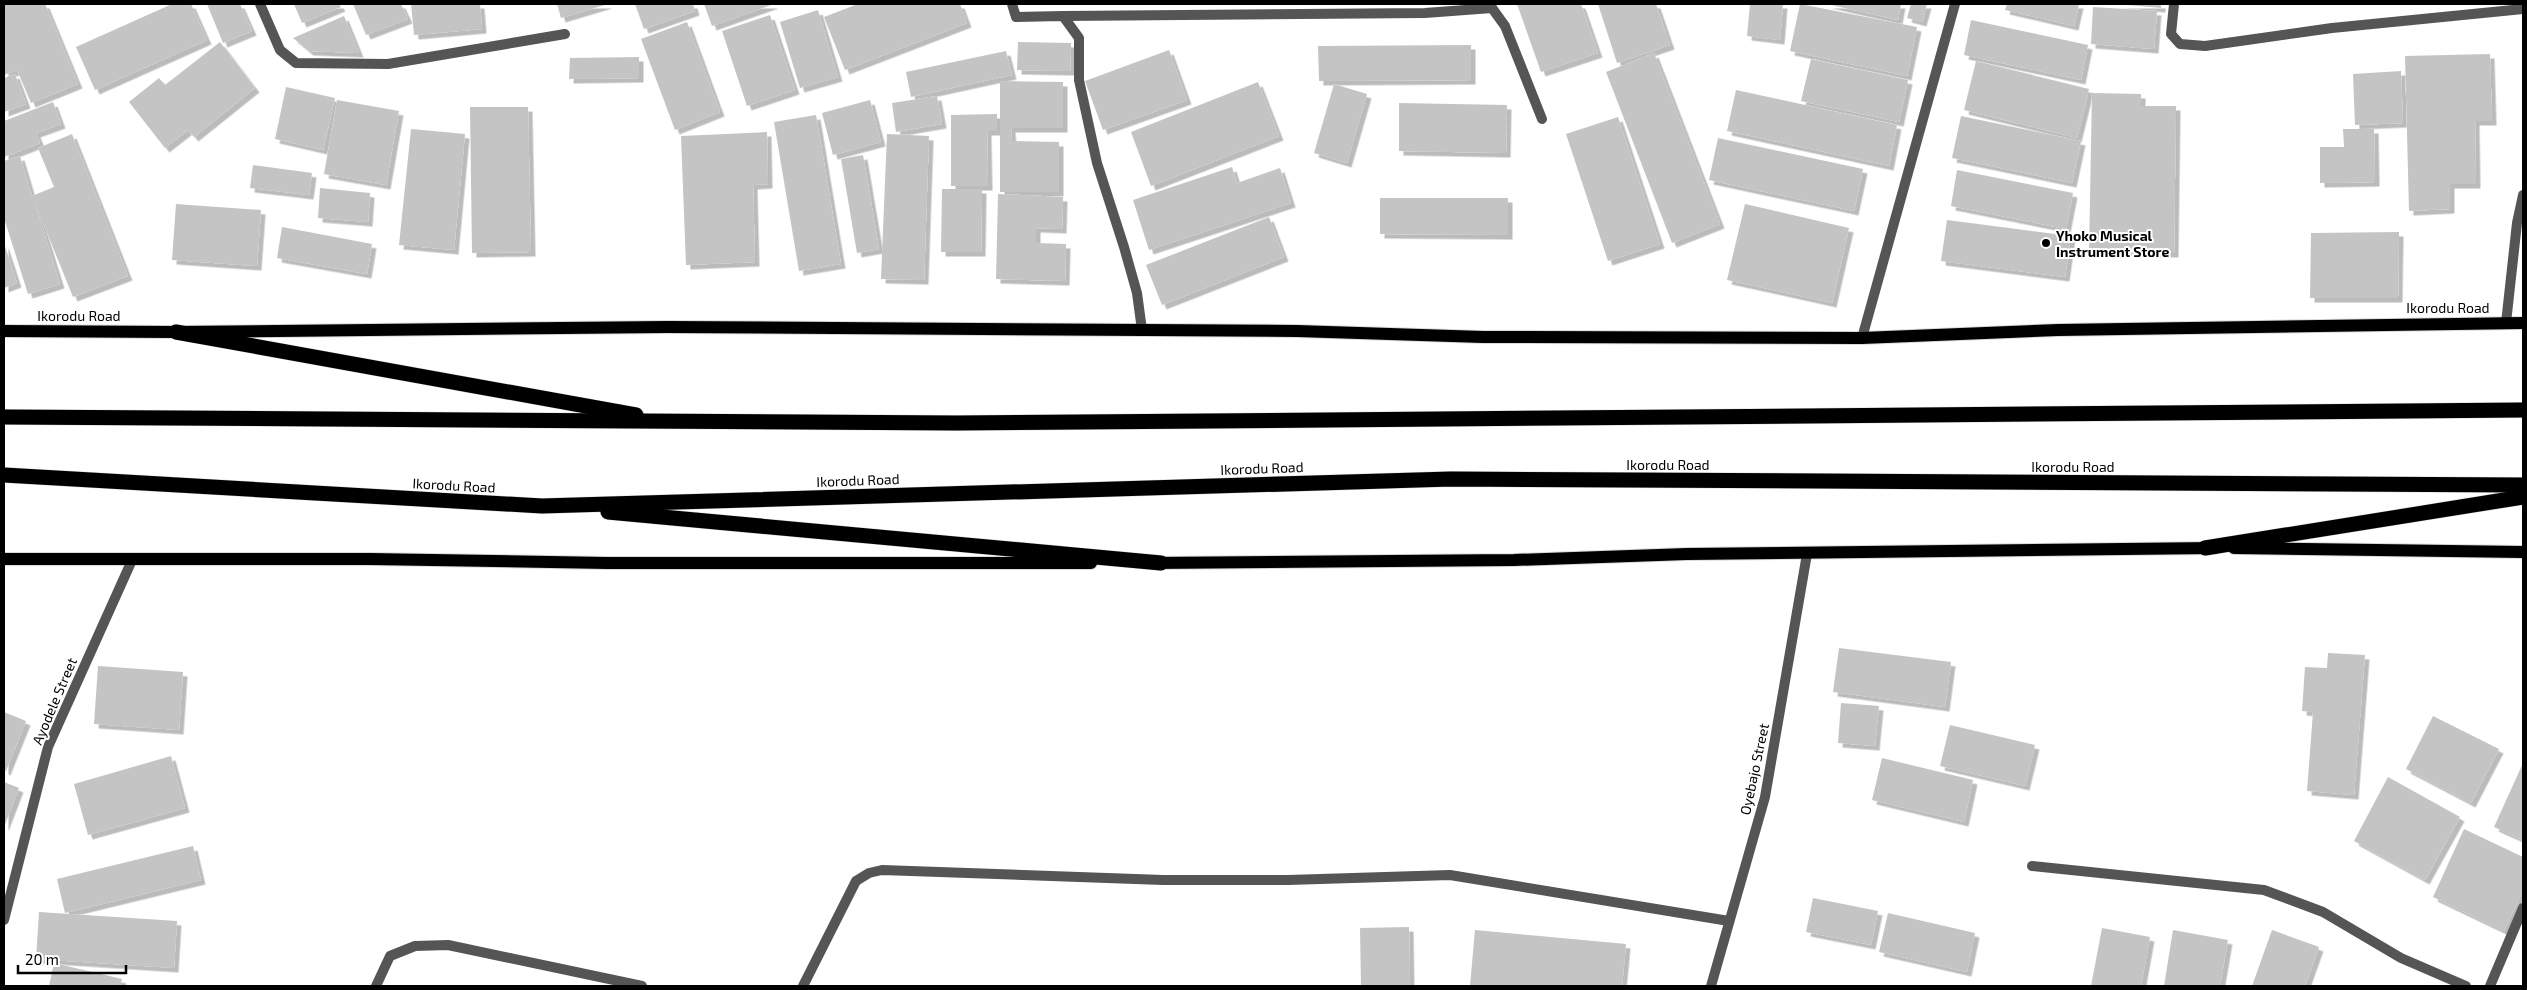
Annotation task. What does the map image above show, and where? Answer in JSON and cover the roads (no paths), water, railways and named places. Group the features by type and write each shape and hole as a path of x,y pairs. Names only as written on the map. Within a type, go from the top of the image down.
{"highway":[{"path":"176,332 677,423"},
{"path":"4,416 677,423 976,423 2523,410"},
{"name":"Ikorodu Road","path":"4,475 542,506 1451,478 2523,486"},
{"path":"2205,548 2523,497"},
{"path":"542,506 1161,563"}],"main road":[{"name":"Ikorodu Road","path":"4,331 176,332 657,327 1142,330 1492,337 1862,338 2068,330 2523,323"},
{"path":"4,559 133,558 607,563 1161,563 1514,560 1687,554 2205,548 2523,552"}],"street":[{"path":"260,4 280,50 296,63 388,64 565,34"},
{"path":"1012,4 1016,17 1425,13 1491,6 1505,26 1542,119"},
{"path":"1862,338 1955,4"},
{"path":"2174,4 2171,34 2180,44 2205,46 2332,28 2523,9"},
{"path":"1063,16 1079,38 1079,80 1097,163 1137,293 1142,330"},
{"path":"2506,323 2517,223 2523,194"},
{"name":"Oyebajo Street","path":"1711,986 1765,797 1807,554"},
{"name":"Ayodele Street","path":"4,920 48,747 133,558"},
{"path":"2032,866 2264,890 2323,912 2400,958 2466,986"},
{"path":"803,986 856,881 870,873 882,870 1163,880 1288,880 1450,875 1729,921"},
{"path":"2490,986 2523,908"},
{"path":"376,986 390,956 415,946 448,945 642,986"}],"place":[{"name":"Yhoko Musical Instrument Store","path":"2046,243"}]}
